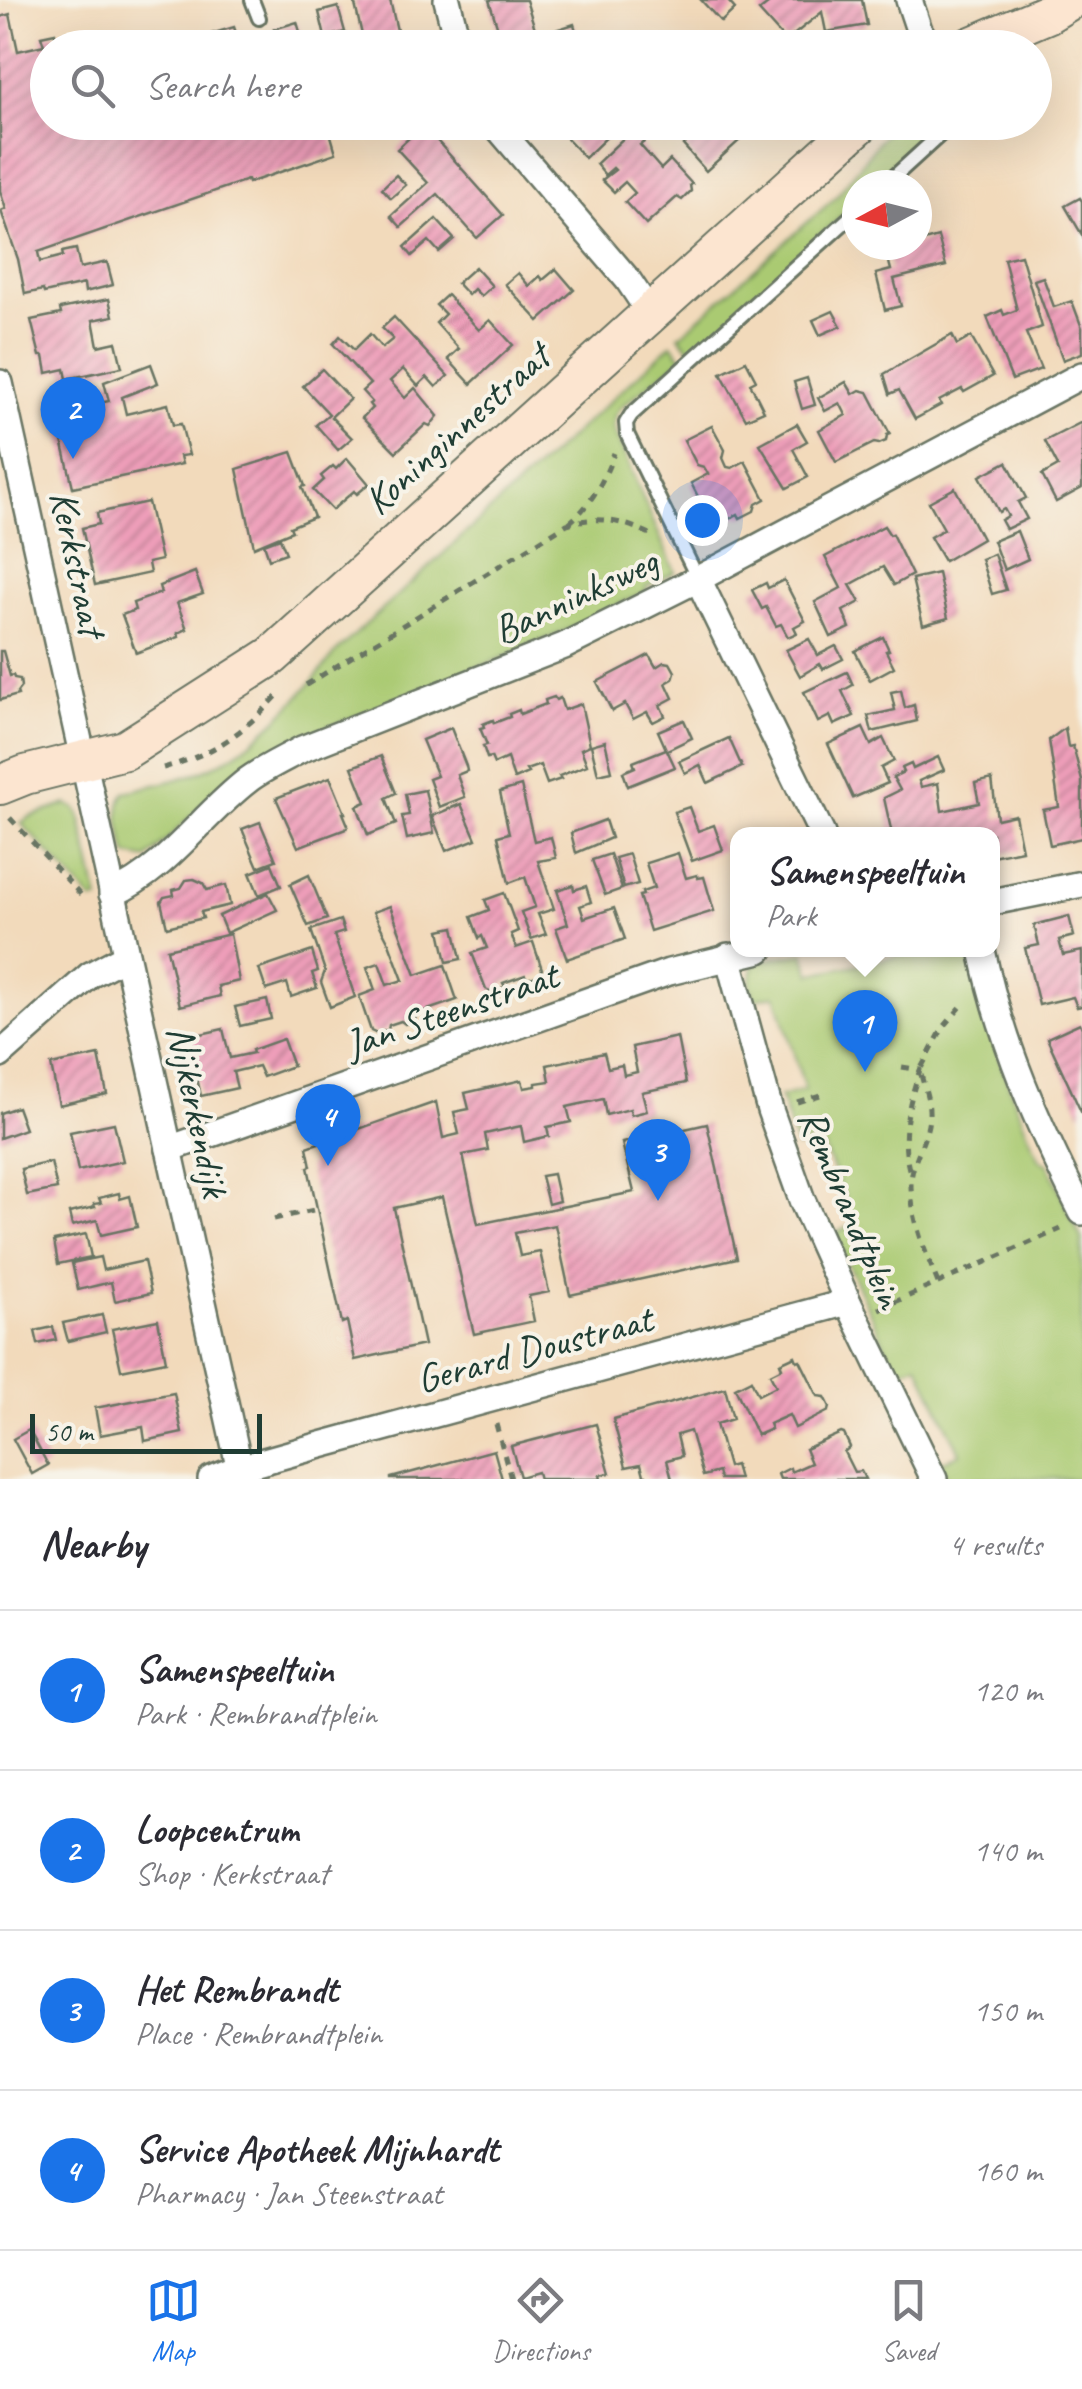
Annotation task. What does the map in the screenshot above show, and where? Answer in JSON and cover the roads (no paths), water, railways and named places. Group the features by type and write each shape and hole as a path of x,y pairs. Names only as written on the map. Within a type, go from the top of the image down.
{"street":[{"path":"447,0 455,30"},
{"path":"910,0 920,30"},
{"path":"956,30 962,22 1015,0"},
{"path":"1009,30 1070,0"},
{"path":"508,140 628,280 650,313"},
{"name":"Koninginnestraat","path":"0,785 26,774 125,750 272,656 842,140"},
{"name":"Banninksweg","path":"112,894 157,867 247,781 272,764 564,646 1082,375"},
{"name":"Kerkstraat","path":"0,383 84,759"},
{"path":"698,579 819,827"},
{"name":"Nijkerkendijk","path":"84,759 240,1474"},
{"path":"1000,900 1082,884"},
{"path":"0,1054 90,975 126,956"},
{"name":"Jan Steenstraat","path":"169,1149 669,972 728,956"},
{"name":"Rembrandtplein","path":"728,956 770,1110 802,1200 934,1479"},
{"path":"983,957 1009,1050 1077,1213"},
{"name":"Gerard Doustraat","path":"210,1479 240,1474 488,1399 853,1310"}],"lane":[{"path":"252,0 259,18"},
{"path":"901,170 934,140"},
{"path":"698,579 627,434 626,423 842,225"}],"place":[{"name":"Loopcentrum","path":"73,459"},
{"name":"Samenspeeltuin","path":"865,1072"},
{"name":"Service Apotheek Mijnhardt","path":"328,1166"},
{"name":"Het Rembrandt","path":"658,1201"}]}
